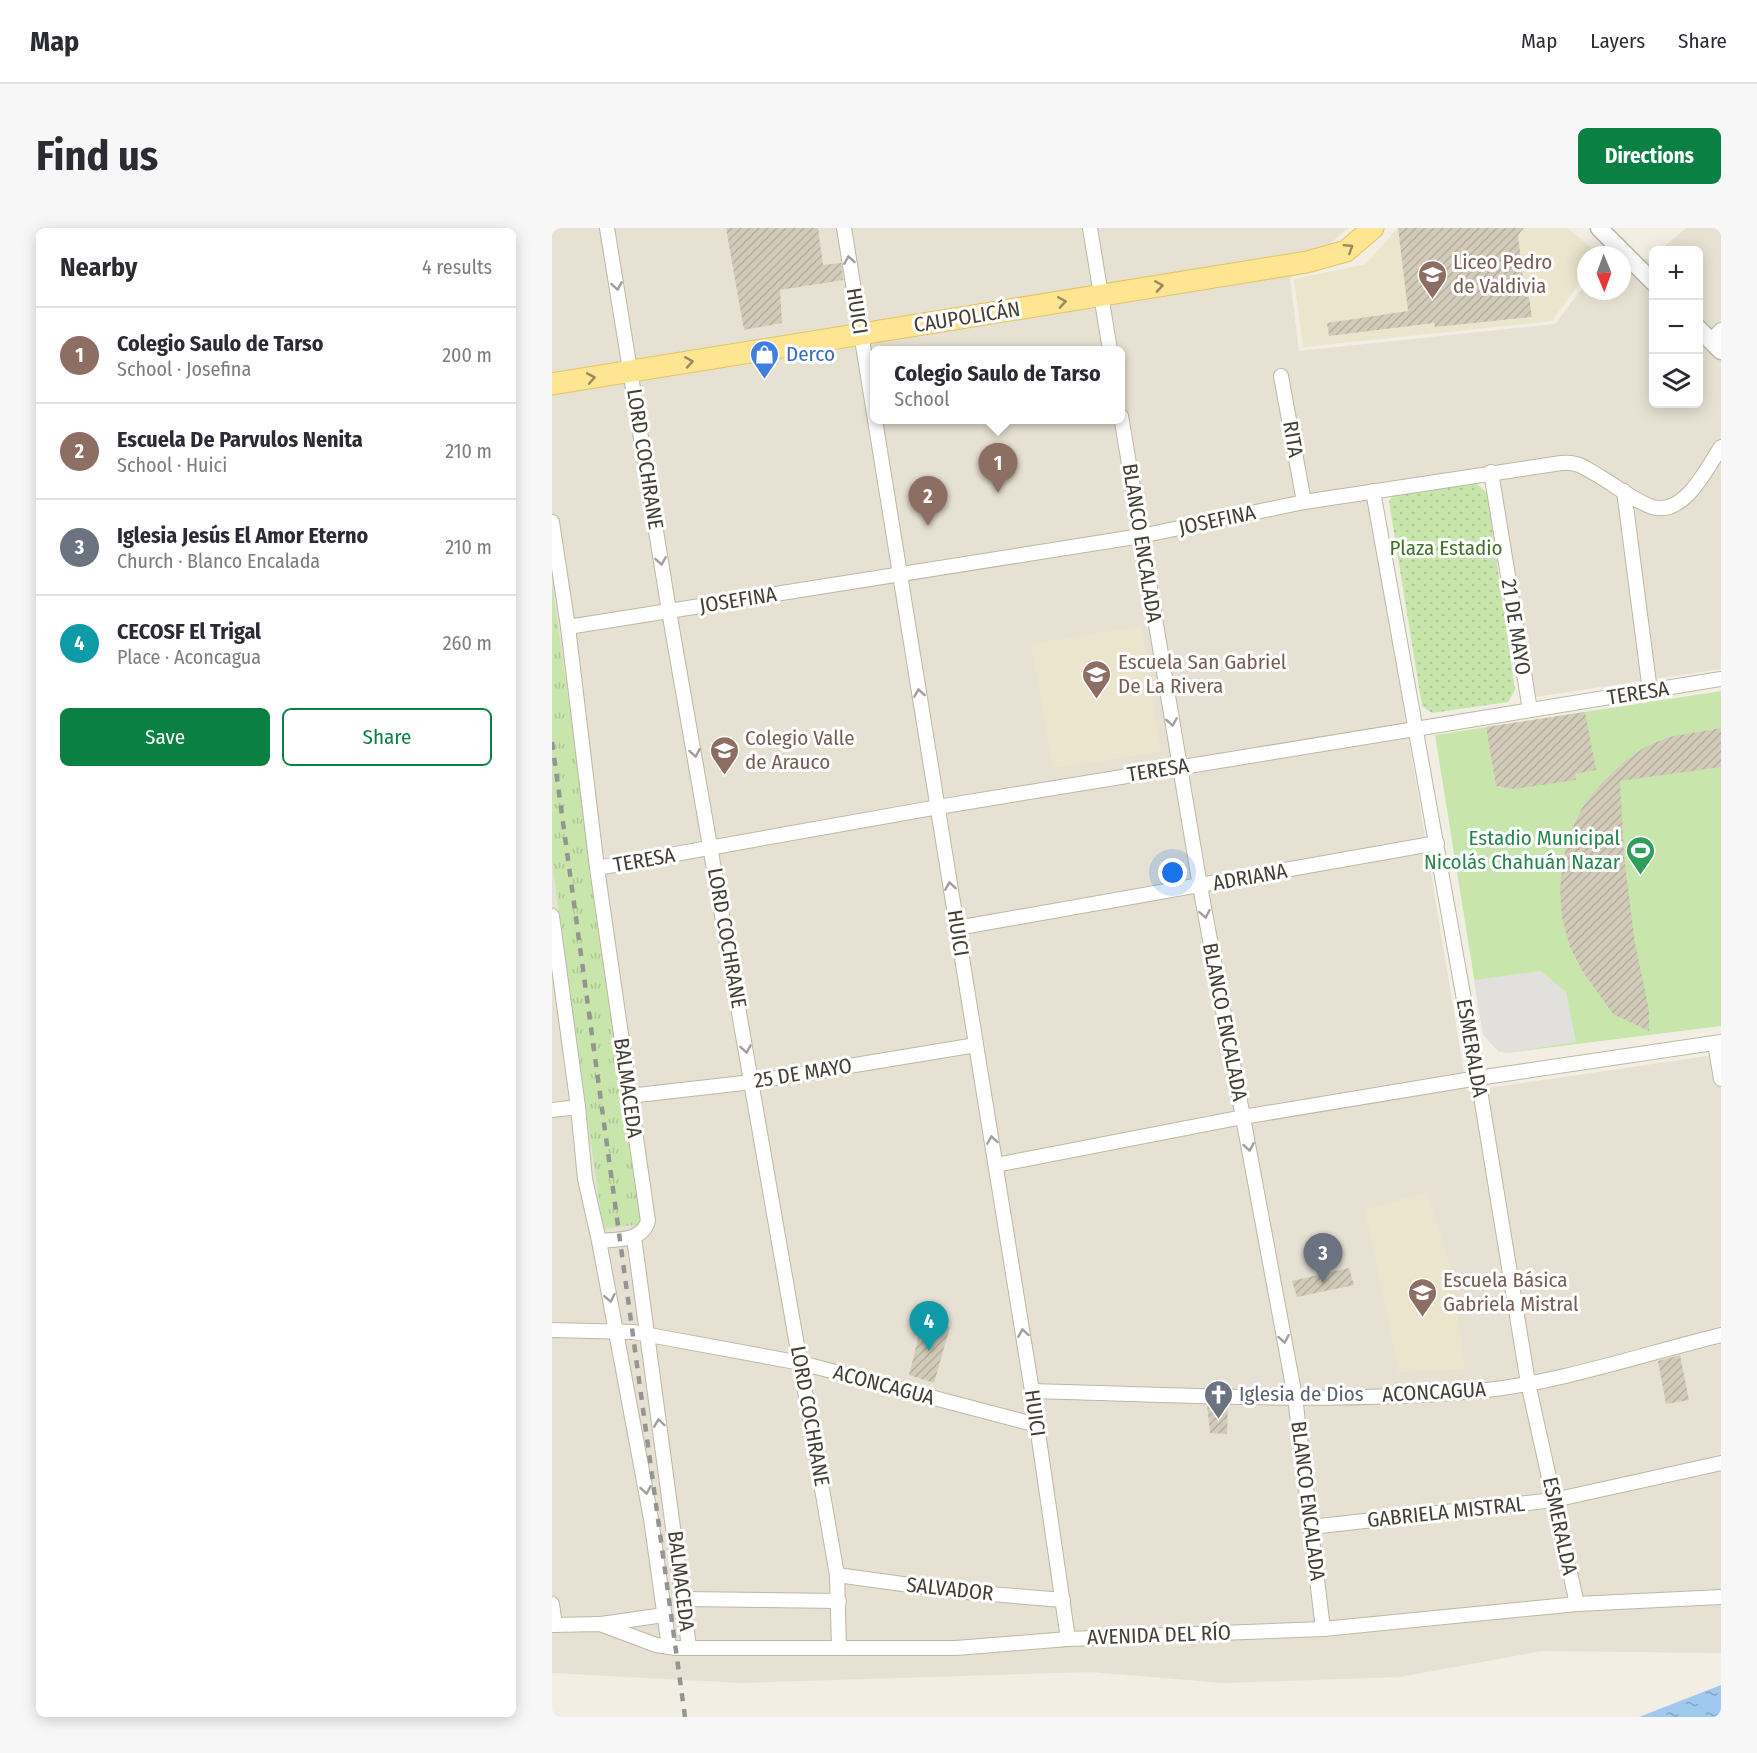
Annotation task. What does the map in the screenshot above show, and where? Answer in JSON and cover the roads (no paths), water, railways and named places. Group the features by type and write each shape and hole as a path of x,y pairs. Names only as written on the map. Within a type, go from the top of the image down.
{"main road":[{"name":"CAUPOLICÁN","path":"552,384 1331,257 1353,247 1373,228"}],"street":[{"name":"LORD COCHRANE","path":"607,228 669,611 837,1575 839,1648"},
{"name":"HUICI","path":"844,228 870,389"},
{"path":"1090,228 1109,346"},
{"path":"1599,228 1649,279"},
{"path":"1703,331 1718,341"},
{"name":"RITA","path":"1281,376 1304,502"},
{"name":"HUICI","path":"876,424 1032,1391 1068,1639"},
{"name":"BLANCO ENCALADA","path":"1122,424 1200,886 1295,1397 1323,1629"},
{"name":"JOSEFINA","path":"568,627 1141,536 1304,502 1491,472 1574,462 1654,508 1665,508 1676,504 1691,490 1721,447"},
{"name":"21 DE MAYO","path":"1491,472 1530,710"},
{"name":"ESMERALDA","path":"1373,491 1478,1078 1528,1383 1577,1604"},
{"path":"1624,491 1650,691"},
{"name":"BALMACEDA","path":"552,522 568,627 597,868 648,1221 646,1229 634,1237 689,1647"},
{"name":"TERESA","path":"597,868 1179,766 1721,679"},
{"name":"ADRIANA","path":"957,928 1437,843"},
{"name":"BALMACEDA","path":"552,916 578,1107 585,1179 617,1332 651,1519 669,1647"},
{"path":"996,1165 1243,1117 1478,1078 1718,1043 1721,1079"},
{"name":"25 DE MAYO","path":"629,1096 752,1082 976,1045"},
{"path":"552,1110 578,1107"},
{"path":"599,1241 634,1237"},
{"name":"ACONCAGUA","path":"552,1330 646,1334 801,1363 1037,1425"},
{"name":"ACONCAGUA","path":"1032,1391 1295,1397 1478,1391 1528,1383 1721,1335"},
{"name":"GABRIELA MISTRAL","path":"1311,1527 1554,1500 1721,1463"},
{"name":"SALVADOR","path":"837,1575 954,1591 1064,1600"},
{"name":"AVENIDA DEL RÍO","path":"600,1624 656,1645 669,1647 956,1648 1068,1639 1323,1629 1577,1604 1721,1597"},
{"path":"684,1599 839,1601"},
{"path":"552,1604 554,1625"},
{"name":"AVENIDA DEL RÍO","path":"554,1625 600,1624 664,1615"}],"water":[{"path":"1721,1685 1721,1717 1639,1717"}],"railway":[{"path":"552,742 685,1717"}],"place":[{"name":"Liceo Pedro de Valdivia","path":"1432,300"},
{"name":"Derco","path":"765,380"},
{"name":"Colegio Saulo de Tarso","path":"998,493"},
{"name":"Escuela De Parvulos Nenita","path":"928,526"},
{"name":"Escuela San Gabriel De La Rivera","path":"1097,700"},
{"name":"Colegio Valle de Arauco","path":"724,776"},
{"name":"Estadio Municipal Nicolás Chahuán Nazar","path":"1641,876"},
{"name":"Iglesia Jesús El Amor Eterno","path":"1323,1283"},
{"name":"Escuela Básica Gabriela Mistral","path":"1422,1318"},
{"name":"CECOSF El Trigal","path":"929,1351"},
{"name":"Iglesia de Dios","path":"1218,1420"}],"park label":[{"name":"Plaza Estadio","path":"1446,548"}]}
